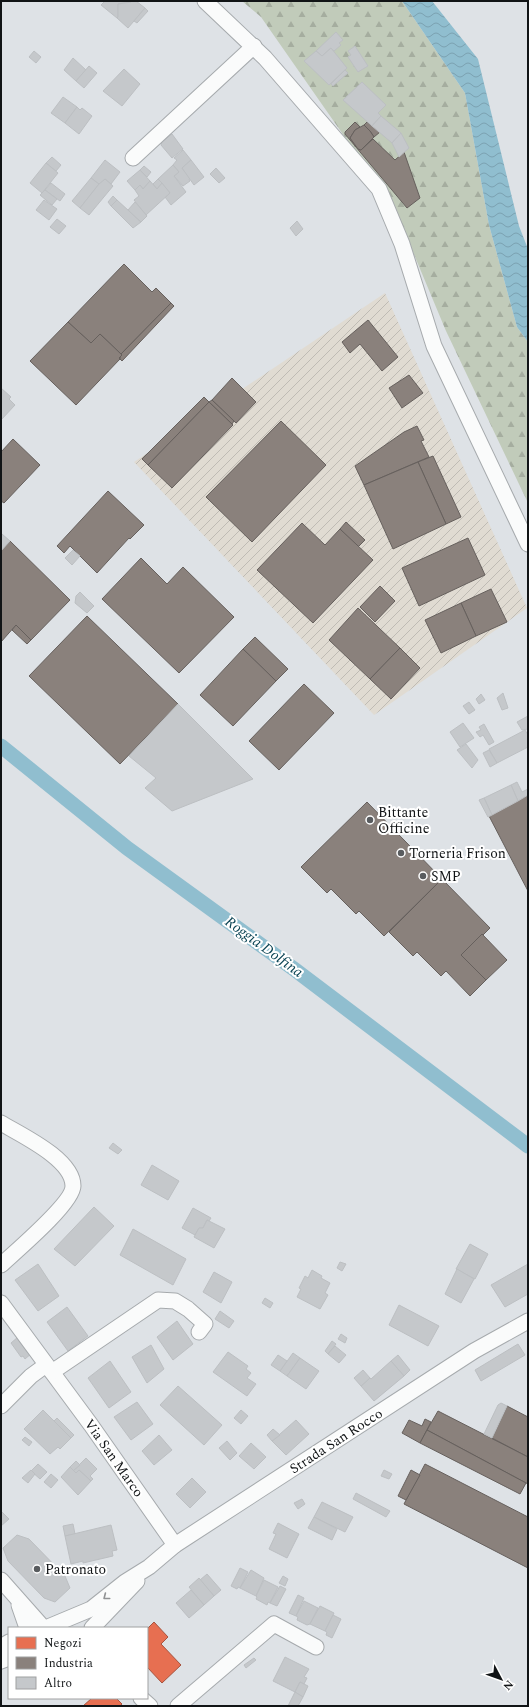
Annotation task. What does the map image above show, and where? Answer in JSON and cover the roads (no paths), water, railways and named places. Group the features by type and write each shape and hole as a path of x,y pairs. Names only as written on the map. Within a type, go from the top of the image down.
{"street":[{"path":"205,1 254,46 379,189 402,244 434,346 528,544"},
{"path":"133,158 254,46"},
{"path":"1,1124 38,1144 52,1155 62,1164 69,1174 73,1186 68,1199 56,1213 1,1265"},
{"path":"1,1406 31,1376 49,1368 158,1300 175,1301 188,1309 206,1324 199,1332"},
{"name":"Via San Marco","path":"1,1303 91,1425 175,1545"},
{"name":"Strada San Rocco","path":"38,1627 71,1624 125,1582 149,1567 175,1545 474,1351 528,1321"},
{"name":"Strada San Rocco","path":"93,1627 127,1593 149,1567"},
{"path":"1,1580 15,1595 38,1627"},
{"path":"178,1706 274,1624 316,1647"}],"water":[{"path":"402,1 432,1 478,59 519,226 528,249 528,342 517,327 489,225 465,93"}],"waterway":[{"name":"Roggia Dolfina","path":"1,746 127,848 294,969 528,1146"}],"place":[{"name":"Bittante Officine","path":"370,820"},
{"name":"Torneria Frison","path":"401,853"},
{"name":"SMP","path":"423,876"},
{"name":"Patronato","path":"37,1569"}]}
